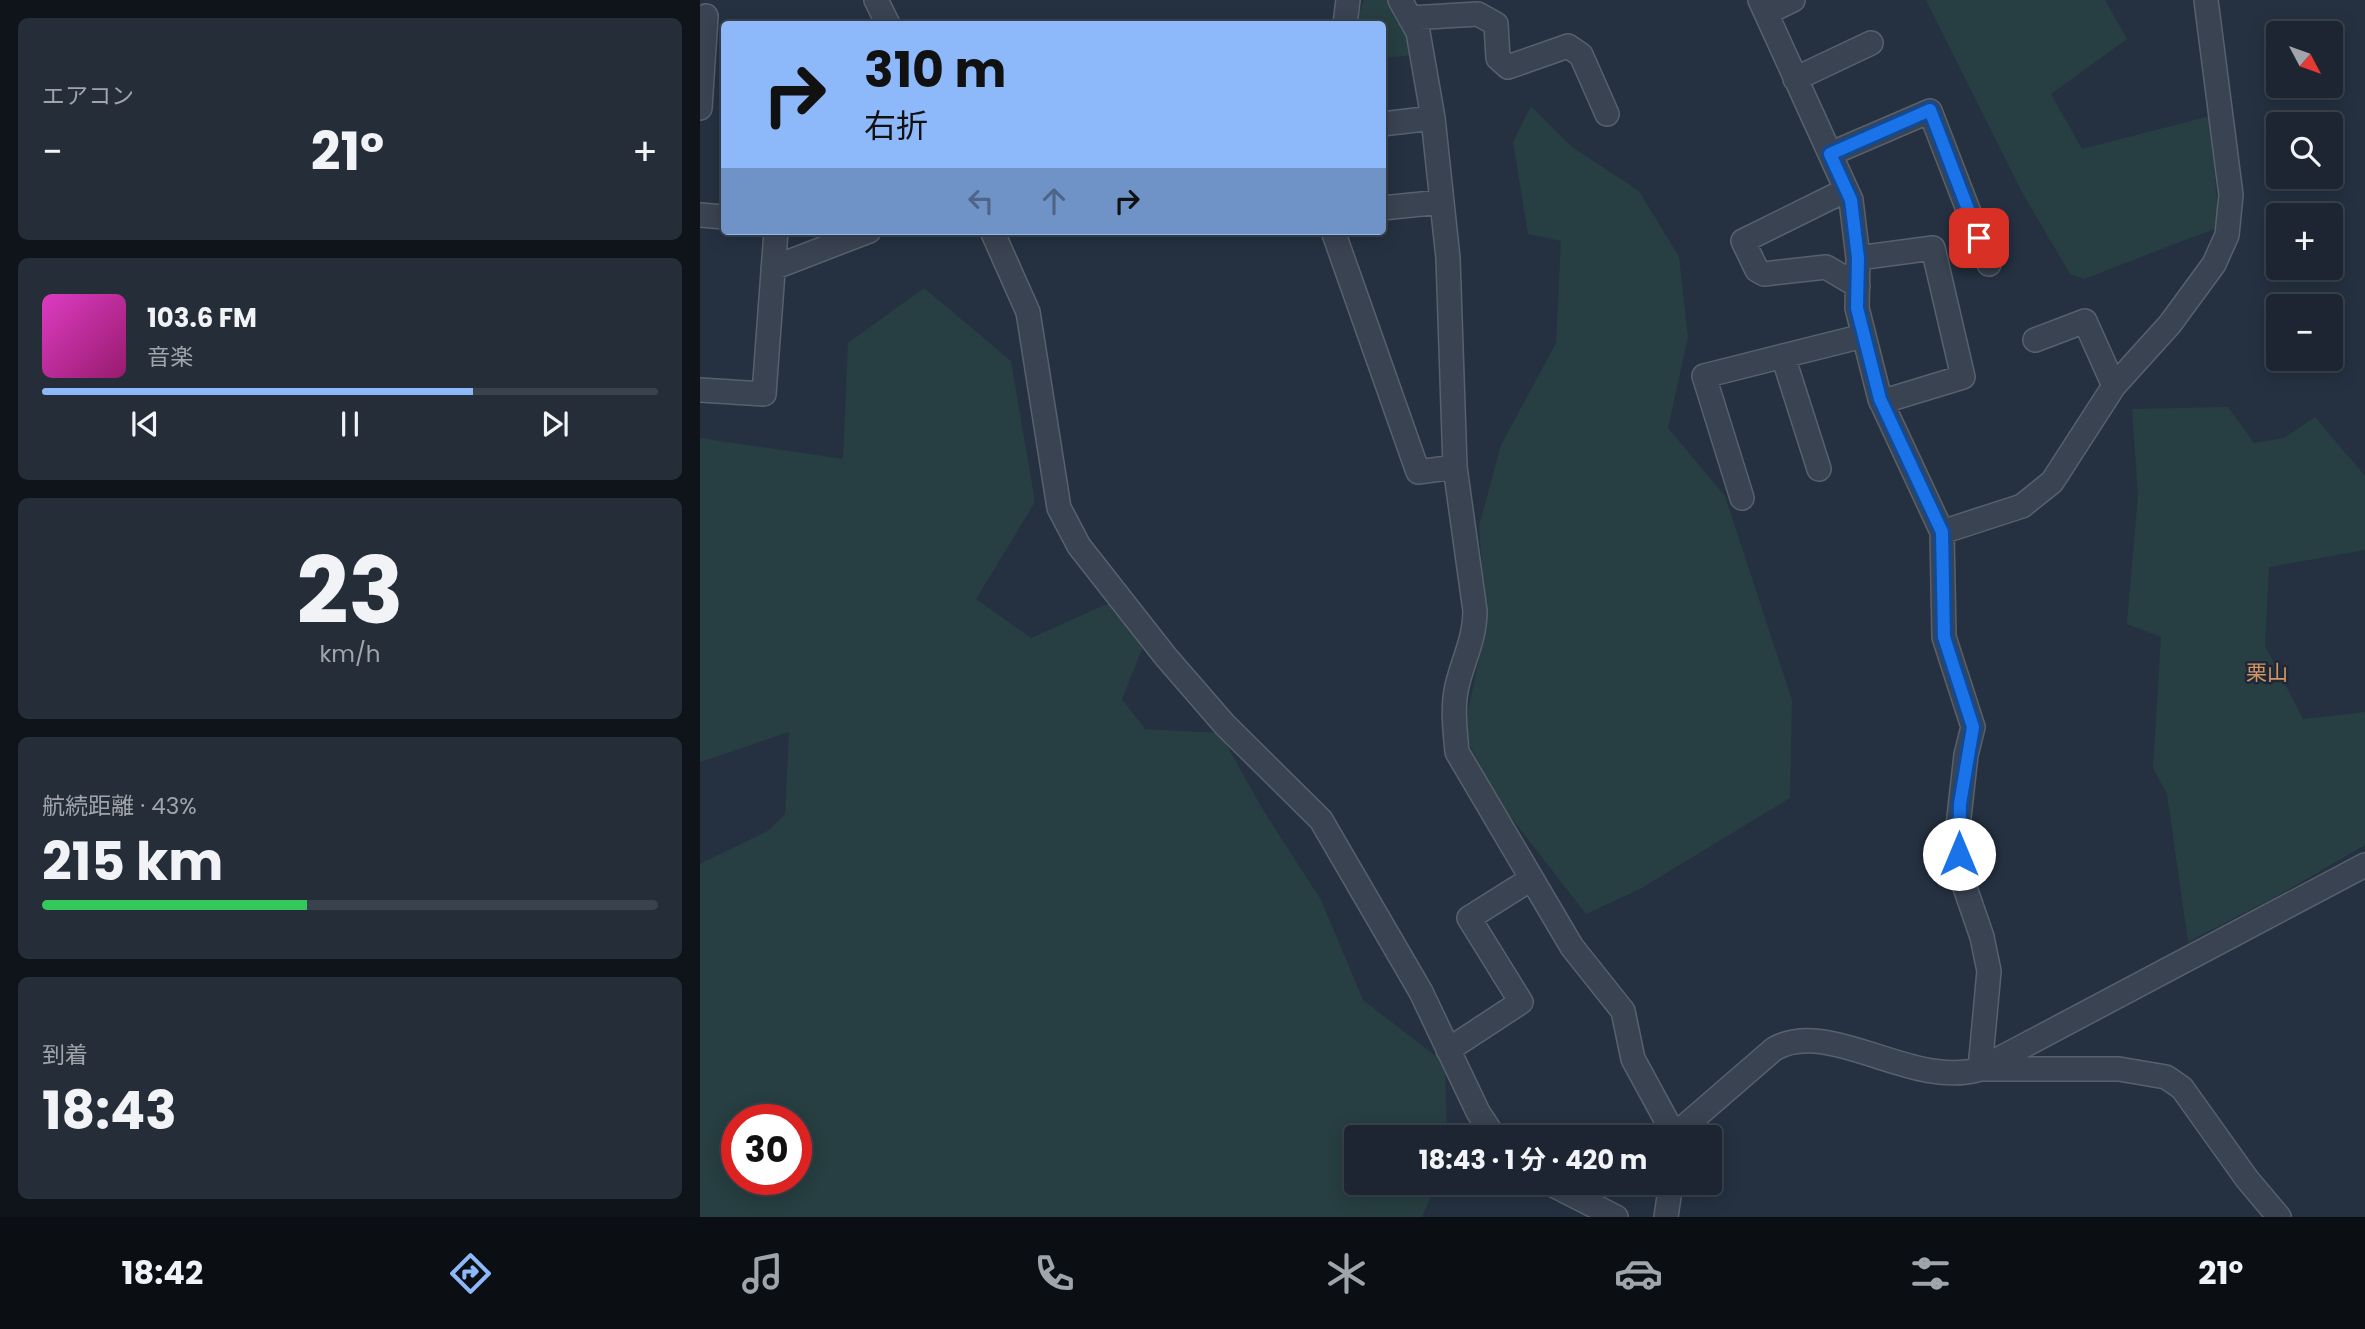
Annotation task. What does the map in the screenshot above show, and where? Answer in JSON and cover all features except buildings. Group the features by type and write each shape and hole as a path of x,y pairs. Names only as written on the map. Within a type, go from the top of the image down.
{"street":[{"path":"876,0 886,21"},
{"path":"1345,21 1348,0"},
{"path":"1793,0 1763,6 1851,200 1858,258 1857,308 1881,402 1942,532 1944,637 1973,727 1966,755 1957,835 1960,873 1982,937 1989,971 1980,1069"},
{"path":"1942,532 2022,506 2052,482 2114,386 2202,282 2227,235 2231,195 2206,0"},
{"path":"1405,9 1479,14 1496,24 1498,58 1508,67 1568,46 1581,55 1607,114"},
{"path":"1405,9 1418,32 1433,118 1448,258 1455,467 1475,611 1475,632 1457,686 1454,715 1457,752 1572,947 1623,1011 1633,1059 1671,1125"},
{"path":"700,108 710,18"},
{"path":"1795,79 1871,43"},
{"path":"1830,154 1930,110 1989,264"},
{"path":"1386,124 1433,118"},
{"path":"1846,190 1743,241 1757,270 1764,274 1826,267 1858,286"},
{"path":"1386,208 1442,202"},
{"path":"700,215 721,217"},
{"path":"700,390 764,394 775,235"},
{"path":"773,268 859,235"},
{"path":"994,235 1028,312 1059,508 1079,545 1225,725 1321,820 1421,992 1486,1125"},
{"path":"1334,235 1418,472 1455,467"},
{"path":"1858,258 1933,248 1963,377 1881,402"},
{"path":"2035,340 2085,321 2114,386"},
{"path":"1742,498 1704,376 1863,336"},
{"path":"1783,356 1819,469"},
{"path":"1980,1069 2365,865"},
{"path":"1448,1050 1521,1002 1469,918 1531,879"},
{"path":"1688,1125 1774,1049 1788,1041 1805,1039 1847,1048 1939,1074 1980,1069 2119,1069 2166,1077 2182,1088 2247,1179 2279,1217"},
{"path":"1573,1195 1616,1217"},
{"path":"1666,1217 1669,1195"}],"green space":[{"path":"1364,0 1391,0 1401,14 1414,55 1386,58 1386,21 1356,21"},
{"path":"1926,0 2105,0 2127,39 2051,94 2082,149 2210,116 2219,227 2084,279 2070,274 2023,194"},
{"path":"1531,106 1572,147 1639,191 1679,257 1688,337 1668,428 1725,496 1792,700 1790,798 1640,889 1586,914 1502,806 1463,733 1486,627 1479,526 1501,445 1556,343 1561,241 1528,234 1513,142"},
{"path":"924,288 1011,361 1035,502 976,599 1031,638 1109,603 1145,642 1122,699 1145,729 1220,733 1263,810 1321,900 1363,1000 1445,1063 1447,1125 1344,1125 1344,1195 1432,1195 1422,1217 700,1217 700,864 769,830 785,814 789,732 700,762 700,438 843,459 848,343"},
{"path":"2228,407 2254,443 2284,438 2315,417 2365,476 2365,550 2269,567 2265,646 2303,719 2365,712 2365,845 2275,897 2188,942 2167,794 2153,768 2161,637 2127,624 2138,494 2132,409"}],"district":[{"name":"栗山","path":"2267,673"}],"route":[{"path":"1959,854 1957,835 1960,804 1966,755 1973,727 1944,637 1942,532 1880,399 1857,308 1858,258 1851,200 1830,154 1930,110 1979,238"}]}
